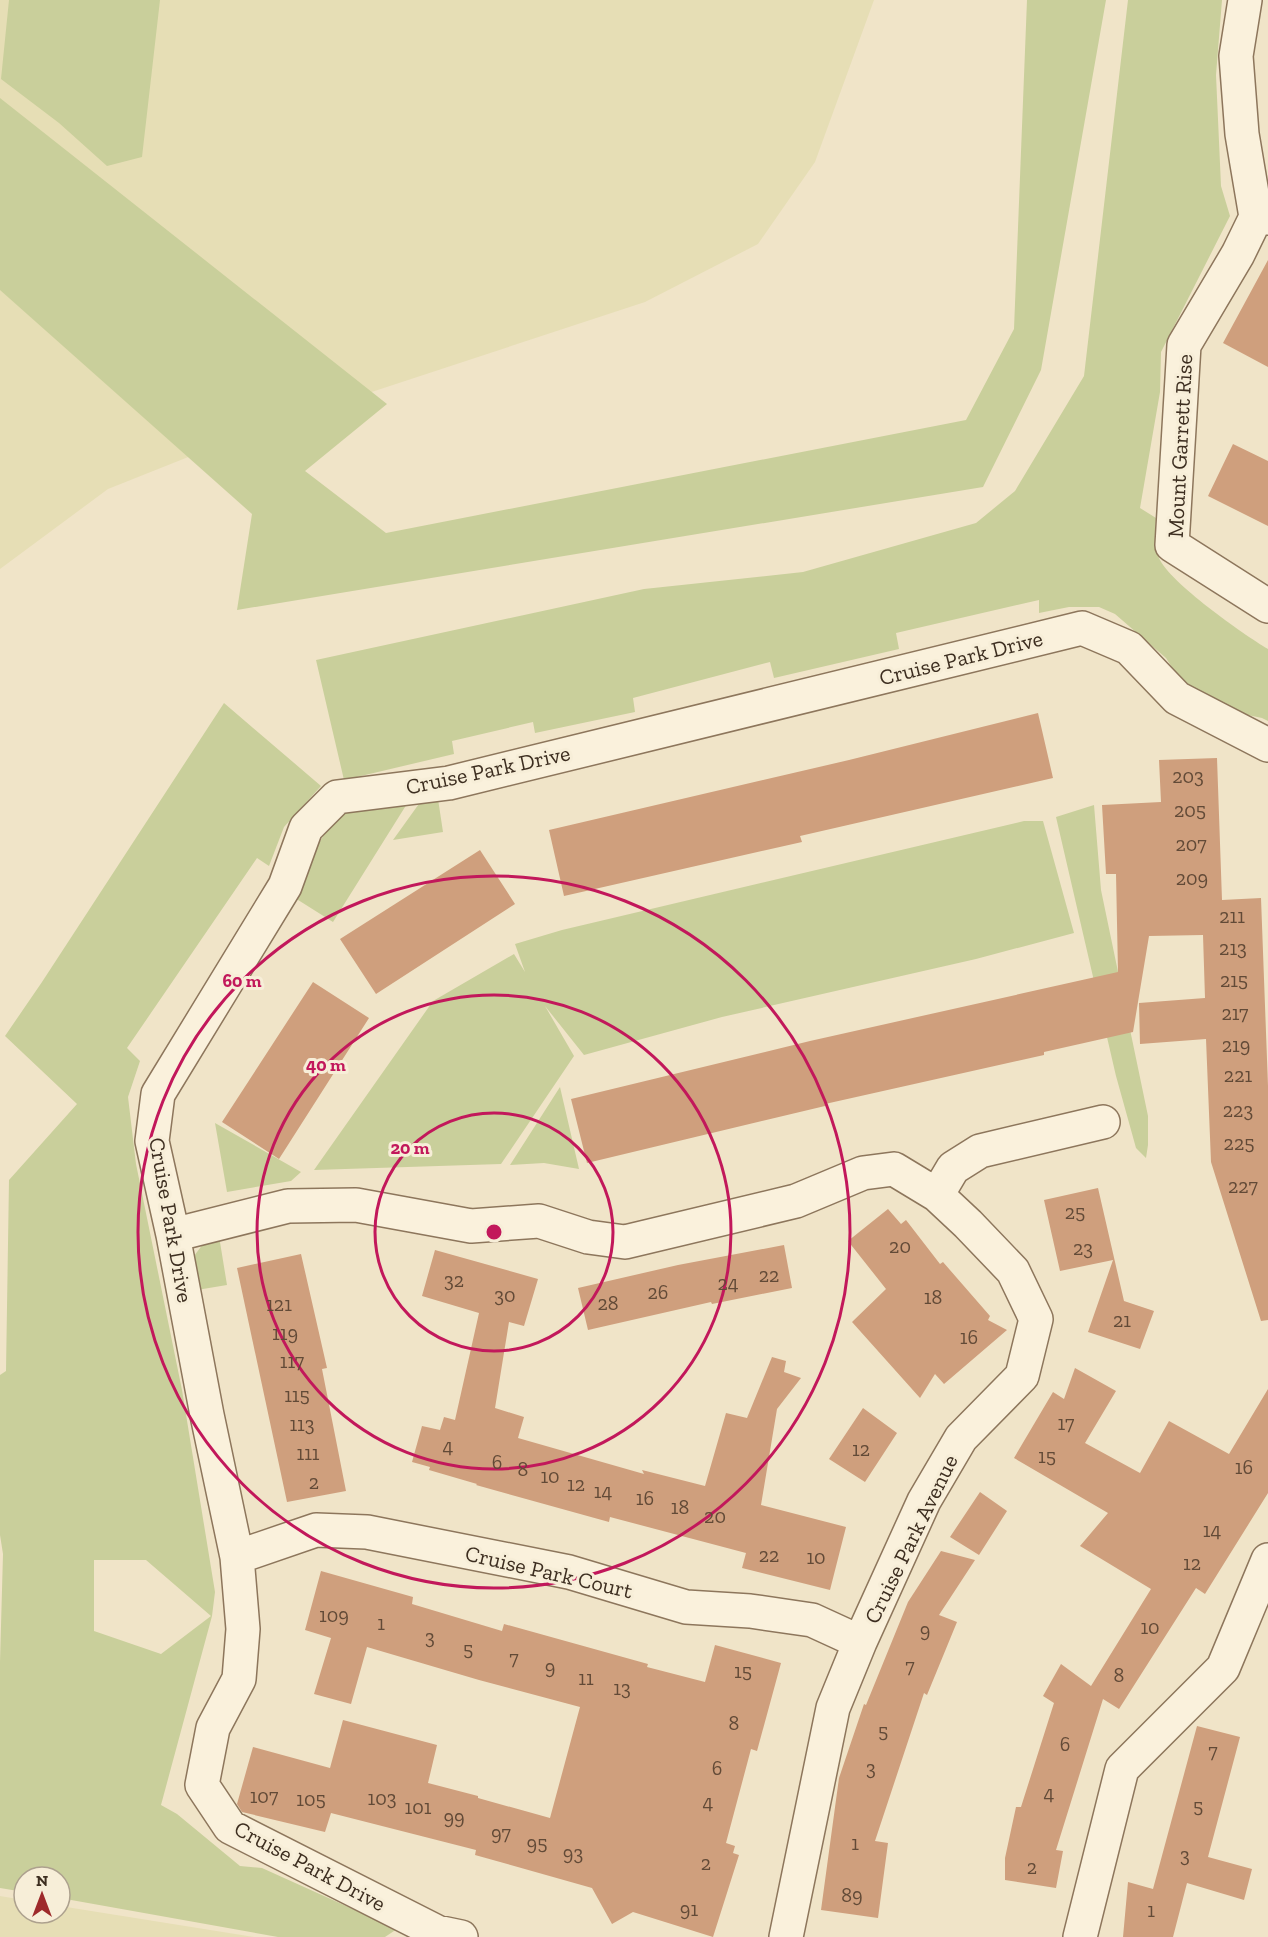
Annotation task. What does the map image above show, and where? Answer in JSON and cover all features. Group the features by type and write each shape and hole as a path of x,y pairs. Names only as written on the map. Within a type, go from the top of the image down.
{"street":[{"name":"Mount Garrett Rise","path":"1245,0 1236,56 1242,134 1262,218 1184,345 1172,545 1268,606"},
{"name":"Cruise Park Drive","path":"461,1937 437,1932 230,1827 202,1785 213,1728 239,1679 243,1629 237,1557 152,1141 158,1094 285,886 306,828 337,797 449,783 1082,628 1129,648 1177,698 1268,745"},
{"path":"937,1195 953,1168 980,1151 1103,1122"},
{"name":"Cruise Park Avenue","path":"173,1235 288,1206 356,1205 471,1226 539,1221 588,1237 625,1242 796,1202 863,1173 894,1169 937,1195 1013,1271 1036,1319 1022,1376 962,1438 924,1501 860,1642 833,1708 786,1937"},
{"name":"Cruise Park Court","path":"237,1557 316,1530 367,1532 570,1572 686,1607 750,1611 812,1620 860,1642"},
{"path":"1080,1937 1122,1769 1223,1668 1268,1560"}],"shaded area":[{"path":"0,0 874,0 815,162 758,244 645,302 256,430 108,489 0,569"},
{"path":"0,1896 12,1898 12,1925 72,1925 72,1908 254,1937 0,1937"}],"green space":[{"path":"9,0 160,0 142,157 107,166 59,123 1,79"},
{"path":"1027,0 1106,0 1041,370 983,487 237,610 252,514 0,290 0,98 387,404 305,471 386,533 966,420 1014,329"},
{"path":"1128,0 1222,0 1216,75 1221,186 1230,216 1161,352 1160,392 1140,508 1156,518 1155,538 1159,558 1177,581 1208,607 1268,649 1268,721 1205,706 1183,685 1166,658 1115,614 1099,607 1069,607 1039,613 1039,600 896,633 899,649 774,678 770,662 633,698 635,712 535,733 533,722 452,741 454,754 344,780 316,660 644,589 803,572 976,523 1015,491 1084,376"},
{"path":"224,703 321,786 284,827 269,866 257,858 127,1048 140,1061 128,1097 136,1164 182,1390 215,1592 212,1616 161,1805 177,1814 240,1866 262,1868 397,1929 385,1937 278,1937 72,1900 72,1865 12,1865 12,1890 0,1888 0,1662 3,1554 0,1535 0,1375 6,1371 9,1180 77,1104 5,1036","holes":["94,1560 146,1560 211,1616 161,1654 94,1631"]},
{"path":"410,799 333,922 287,893 338,813"},
{"path":"438,799 443,832 393,840 421,801"},
{"path":"1094,805 1101,890 1148,1116 1146,1158 1136,1148 1116,1076 1056,817"},
{"path":"1024,821 1043,821 1074,933 976,959 722,1017 584,1055 545,1006 574,1056 501,1164 314,1170 433,1001 514,954 525,972 515,944 562,930"},
{"path":"560,1087 579,1169 544,1163 510,1165"},
{"path":"215,1123 301,1172 291,1181 227,1192"},
{"path":"219,1236 227,1285 197,1290 191,1260 203,1244"}],"building":[{"path":"1268,260 1268,367 1223,343"},
{"path":"1233,444 1268,461 1268,526 1208,496"},
{"path":"1038,713 1053,778 800,836 802,842 564,896 549,830"},
{"path":"1217,758 1222,900 1261,898 1268,1086 1268,1320 1261,1321 1211,1162 1206,1039 1140,1044 1139,1003 1205,998 1203,935 1149,936 1133,1032 1044,1052 1044,1055 825,1104 825,1106 587,1163 571,1099 810,1041 1118,972 1116,874 1106,874 1102,805 1161,802 1159,760"},
{"path":"480,850 515,904 376,994 340,939"},
{"path":"313,982 369,1018 279,1159 222,1122"},
{"path":"1098,1188 1124,1301 1154,1311 1140,1349 1088,1332 1113,1260 1060,1271 1044,1200"},
{"path":"888,1209 901,1224 906,1220 940,1264 943,1262 990,1316 988,1320 1007,1330 944,1384 935,1374 920,1398 852,1322 886,1289 848,1241"},
{"path":"784,1245 792,1288 712,1304 711,1302 588,1330 578,1288 678,1265"},
{"path":"435,1250 538,1279 524,1326 509,1322 495,1408 524,1417 518,1438 644,1474 642,1470 705,1486 726,1413 747,1418 772,1357 786,1361 784,1372 801,1378 777,1409 761,1505 846,1527 830,1590 742,1568 746,1553 610,1517 609,1522 476,1485 412,1462 422,1426 440,1430 444,1417 455,1420 479,1313 422,1296"},
{"path":"301,1254 327,1368 322,1369 346,1491 287,1502 237,1268"},
{"path":"1075,1368 1116,1391 1085,1443 1140,1473 1169,1421 1229,1454 1268,1389 1268,1493 1205,1594 1196,1588 1119,1709 1103,1699 1056,1850 1063,1851 1056,1888 1005,1880 1005,1858 1016,1807 1021,1807 1054,1703 1043,1696 1061,1664 1091,1686 1151,1589 1080,1546 1108,1513 1014,1458 1053,1392 1064,1399"},
{"path":"863,1408 897,1433 865,1482 829,1459"},
{"path":"980,1492 1007,1511 979,1555 950,1537"},
{"path":"941,1551 975,1560 939,1615 957,1622 927,1695 924,1693 875,1841 888,1843 878,1918 821,1910 839,1778 864,1704 866,1705 908,1602"},
{"path":"321,1571 413,1597 412,1604 502,1631 504,1624 705,1682 715,1645 781,1663 757,1751 751,1749 726,1843 735,1846 733,1853 739,1855 713,1937 633,1912 612,1924 592,1888 475,1855 476,1850 331,1813 325,1832 242,1812 237,1804 253,1747 330,1768 343,1720 437,1745 428,1783 550,1818 580,1707 367,1647 351,1704 314,1694 331,1638 305,1630"},
{"path":"1197,1726 1240,1737 1208,1857 1252,1869 1244,1900 1187,1883 1173,1937 1123,1937 1128,1882 1153,1889"}]}
